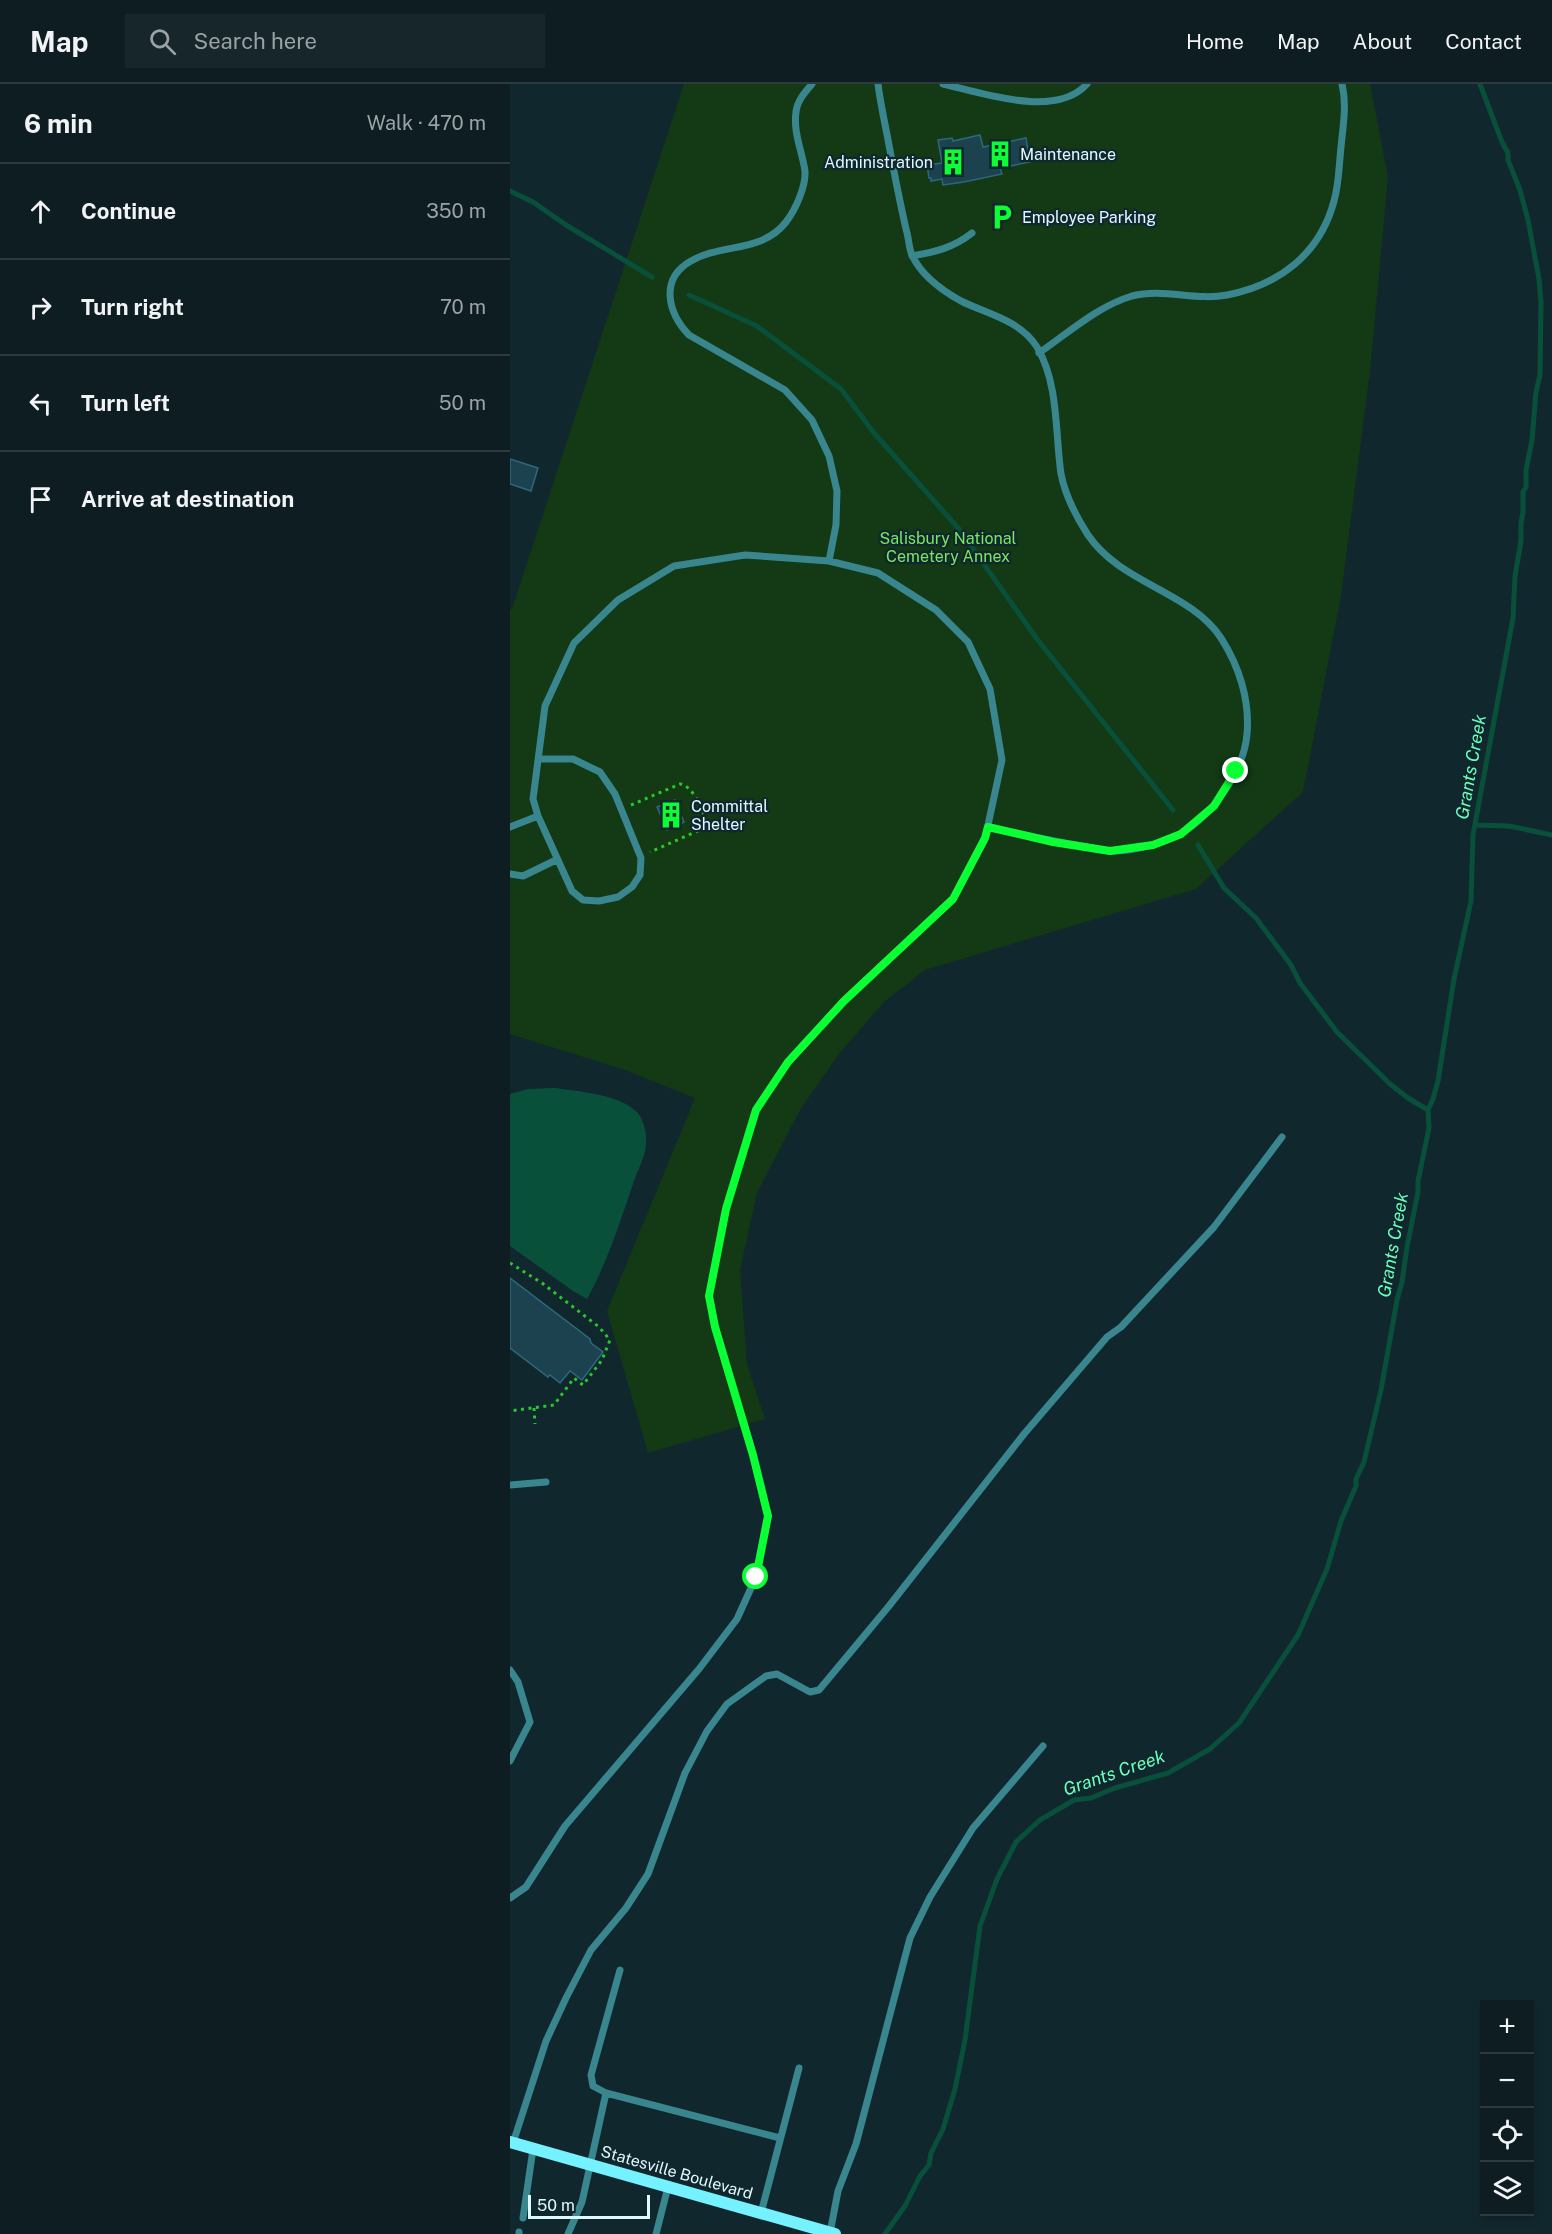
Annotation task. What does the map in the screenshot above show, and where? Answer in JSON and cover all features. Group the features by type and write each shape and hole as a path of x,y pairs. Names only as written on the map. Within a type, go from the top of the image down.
{"main road":[{"name":"Statesville Boulevard","path":"511,2143 832,2233"}],"lane":[{"path":"812,84 800,99 796,110 796,130 805,173 799,199 786,222 770,237 747,246 690,261 674,276 670,301 678,323 689,334 785,390 813,420 829,456 837,491 836,525 829,561"},
{"path":"878,84 899,203 912,256 938,286 961,301 1007,320 1035,345 1046,367 1053,402 1062,477 1074,509 1089,537 1108,557 1141,581 1195,610 1220,636 1237,669 1247,702 1247,736 1236,771 1214,806 1181,834 1153,845 1110,851 1053,842 988,827"},
{"path":"943,84 1010,99 1050,102 1081,91 1087,84"},
{"path":"1039,352 1097,313 1130,297 1158,292 1208,297 1225,295 1263,285 1293,267 1318,236 1328,219 1334,200 1345,111 1342,84"},
{"path":"912,256 940,251 960,243 972,233"},
{"path":"510,1899 526,1887 565,1826 699,1669 737,1619 756,1577 768,1516 753,1455 715,1327 709,1296 726,1209 756,1110 788,1062 844,1001 953,899 985,838 1002,760 990,689 968,642 936,610 878,573 829,561 745,555 674,566 618,600 574,643 545,706 540,759 533,799 538,816 572,891 583,900 599,901 618,897 632,887 640,875 640,856 615,794 600,772 573,759 540,759"},
{"path":"510,826 538,816"},
{"path":"510,874 523,876 556,860"},
{"path":"511,2143 546,2041 566,1998 591,1950 626,1908 648,1874 685,1773 707,1731 727,1704 766,1676 777,1674 810,1692 819,1690 889,1606 1024,1434 1107,1337 1120,1328 1214,1227 1282,1137"},
{"path":"510,1485 546,1482"},
{"path":"510,1670 518,1682 530,1722 510,1761"},
{"path":"832,2233 838,2191 856,2144 910,1938 930,1896 973,1828 1043,1746"},
{"path":"620,1970 591,2074 593,2086 606,2093 780,2138"},
{"path":"761,2213 799,2068"},
{"path":"568,2234 582,2202 606,2093"},
{"path":"523,2218 533,2149"},
{"path":"656,2234 668,2187"}],"path":[{"path":"621,809 680,784 685,784 692,790 705,819 700,830 640,856"},
{"path":"510,1263 542,1283 599,1327 610,1340 608,1350 583,1385 574,1378 554,1405 510,1410"},
{"path":"534,1408 535,1424"}],"green space":[{"name":"Salisbury National Cemetery Annex","path":"684,84 1370,84 1388,177 1370,371 1341,596 1303,792 1196,889 925,970 884,1002 838,1055 800,1110 757,1193 740,1270 747,1364 765,1419 648,1453 607,1311 695,1098 625,1070 510,1034 510,609 512,609"}],"shaded area":[{"path":"554,1088 601,1095 624,1103 640,1116 646,1133 646,1147 642,1161 608,1255 587,1299 510,1246 510,1094 528,1089"}],"building":[{"path":"980,135 983,147 1026,138 1030,162 1000,168 1002,174 964,182 943,185 942,179 931,181 927,165 942,163 938,140 952,138 953,141"},
{"path":"510,459 538,468 531,491 510,484"},
{"name":"Committal Shelter","path":"675,800 684,822 667,830 657,807"},
{"path":"510,1278 590,1339 591,1343 603,1352 582,1380 570,1371 560,1383 550,1375 548,1377 510,1348"}],"waterway":[{"name":"Grants Creek","path":"885,2234 905,2206 920,2176 929,2165 931,2153 943,2129 955,2089 965,2040 980,1926 997,1879 1016,1842 1040,1820 1074,1800 1091,1798 1115,1788 1168,1773 1210,1749 1239,1723 1298,1635 1327,1569 1341,1521 1364,1462 1402,1282 1429,1128 1428,1110 1438,1081 1454,979 1471,901 1473,835 1513,618 1515,576 1521,541 1523,492 1526,487 1526,470 1540,375 1541,303 1528,220 1520,190 1508,160 1508,153 1480,84"},
{"path":"510,191 533,202 566,225 652,277"},
{"path":"689,295 757,326 841,389 874,433 959,529 1037,639 1173,810"},
{"path":"1476,825 1509,826 1552,835"},
{"path":"1198,845 1224,888 1256,918 1337,1032 1390,1084 1428,1110"}],"place":[{"name":"Maintenance","path":"1000,154"},
{"name":"Administration","path":"953,162"},
{"name":"Employee Parking","path":"1002,217"},
{"name":"Committal Shelter","path":"671,815"}],"route":[{"path":"756,1577 768,1516 753,1455 715,1327 709,1296 726,1209 756,1110 788,1062 844,1001 953,899 985,838 988,827 1053,842 1110,851 1153,845 1181,834 1214,806 1236,771"}]}
